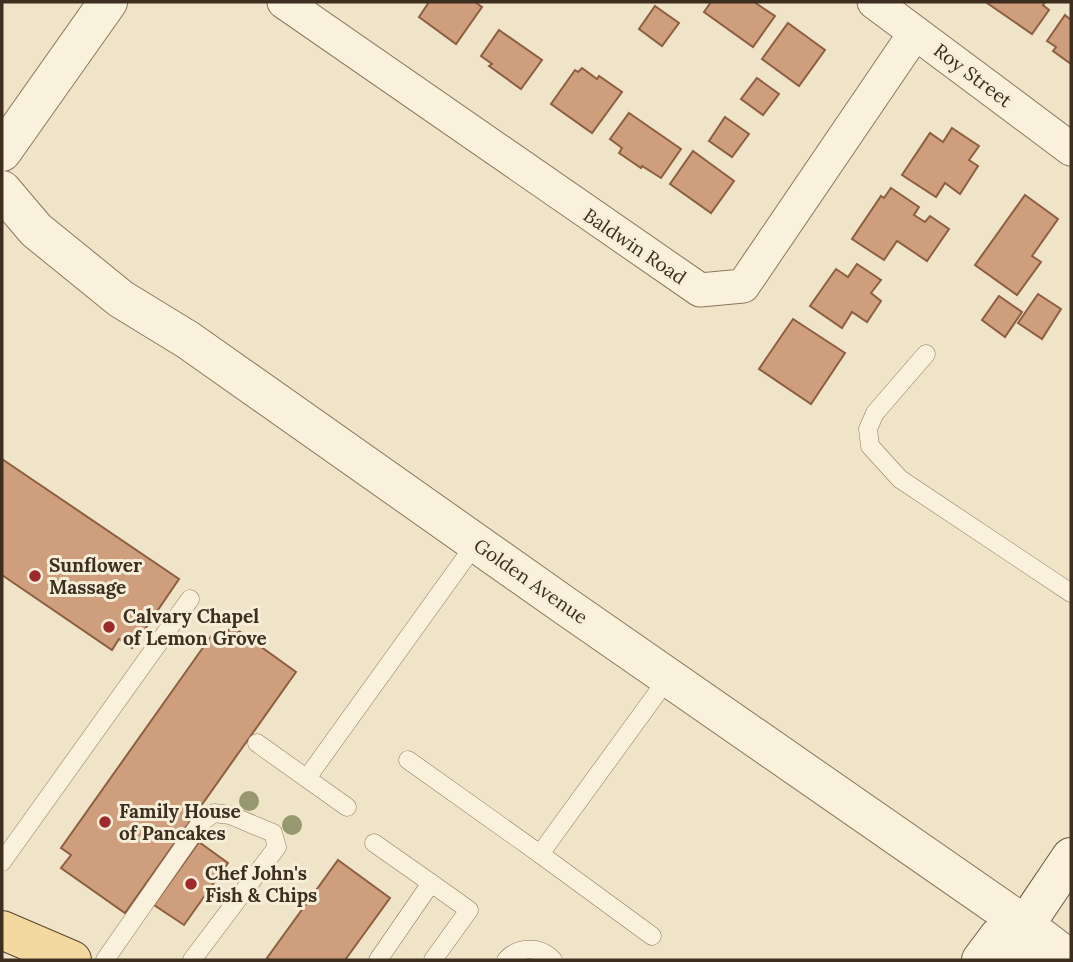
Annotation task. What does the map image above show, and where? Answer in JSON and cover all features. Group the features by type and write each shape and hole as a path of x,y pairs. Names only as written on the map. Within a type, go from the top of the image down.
{"main road":[{"path":"2,930 72,960"}],"street":[{"path":"2,152 108,2"},
{"name":"Baldwin Road","path":"284,2 700,290 743,286 915,33"},
{"name":"Roy Street","path":"874,2 1071,149"},
{"name":"Golden Avenue","path":"2,190 36,230 121,299 188,340 668,678 1023,943 1071,960"},
{"path":"981,960 999,936 1023,943 1071,857"}],"lane":[{"path":"926,354 875,413 868,429 870,446 900,479 1071,593"},
{"path":"307,778 476,543"},
{"path":"2,862 191,599"},
{"path":"540,854 668,678"},
{"path":"257,743 346,807"},
{"path":"408,760 652,936"},
{"path":"105,960 201,822 214,813 229,815 273,833 277,848 192,960"},
{"path":"374,843 469,910 433,960"},
{"path":"378,960 431,883"},
{"path":"506,960 509,956 527,949 546,953 553,960"}],"building":[{"path":"429,2 475,2 482,7 456,44 419,17"},
{"path":"711,2 754,2 775,16 753,47 704,12"},
{"path":"987,2 1045,2 1043,5 1049,10 1032,34"},
{"path":"655,6 679,23 662,46 639,29"},
{"path":"1065,15 1071,20 1071,64 1053,51 1056,47 1047,41"},
{"path":"788,23 825,50 799,86 762,59"},
{"path":"499,30 542,60 521,89 489,66 492,64 481,56"},
{"path":"582,68 622,92 592,133 551,104 575,70 578,72"},
{"path":"757,78 779,94 763,115 741,99"},
{"path":"629,113 681,149 661,178 619,153 622,148 610,139"},
{"path":"725,117 749,134 732,157 709,141"},
{"path":"952,128 979,146 969,160 978,166 960,194 945,183 936,197 902,175 930,133 943,142"},
{"path":"693,151 734,181 711,213 670,184"},
{"path":"891,188 919,207 914,215 925,222 930,216 949,229 927,261 897,241 884,260 852,239 881,196 884,198"},
{"path":"1025,195 1058,219 1032,256 1041,262 1017,295 975,265"},
{"path":"857,264 881,280 871,293 881,301 867,322 852,312 842,328 810,306 836,269 848,277"},
{"path":"1038,294 1061,309 1042,339 1018,323"},
{"path":"999,296 1022,312 1005,337 982,320"},
{"path":"793,319 845,353 811,404 759,369"},
{"path":"2,459 179,579 132,648 119,639 112,650 2,575"},
{"path":"232,626 296,672 125,913 61,868 71,855 61,848 214,632 223,638"},
{"name":"Chef John's Fish & Chips","path":"199,842 228,863 184,925 154,905"},
{"path":"338,860 390,898 345,960 267,958"}],"place":[{"name":"Sunflower Massage","path":"35,576"},
{"name":"Calvary Chapel of Lemon Grove","path":"109,627"},
{"name":"Family House of Pancakes","path":"105,822"},
{"name":"Chef John's Fish & Chips","path":"191,884"}]}
